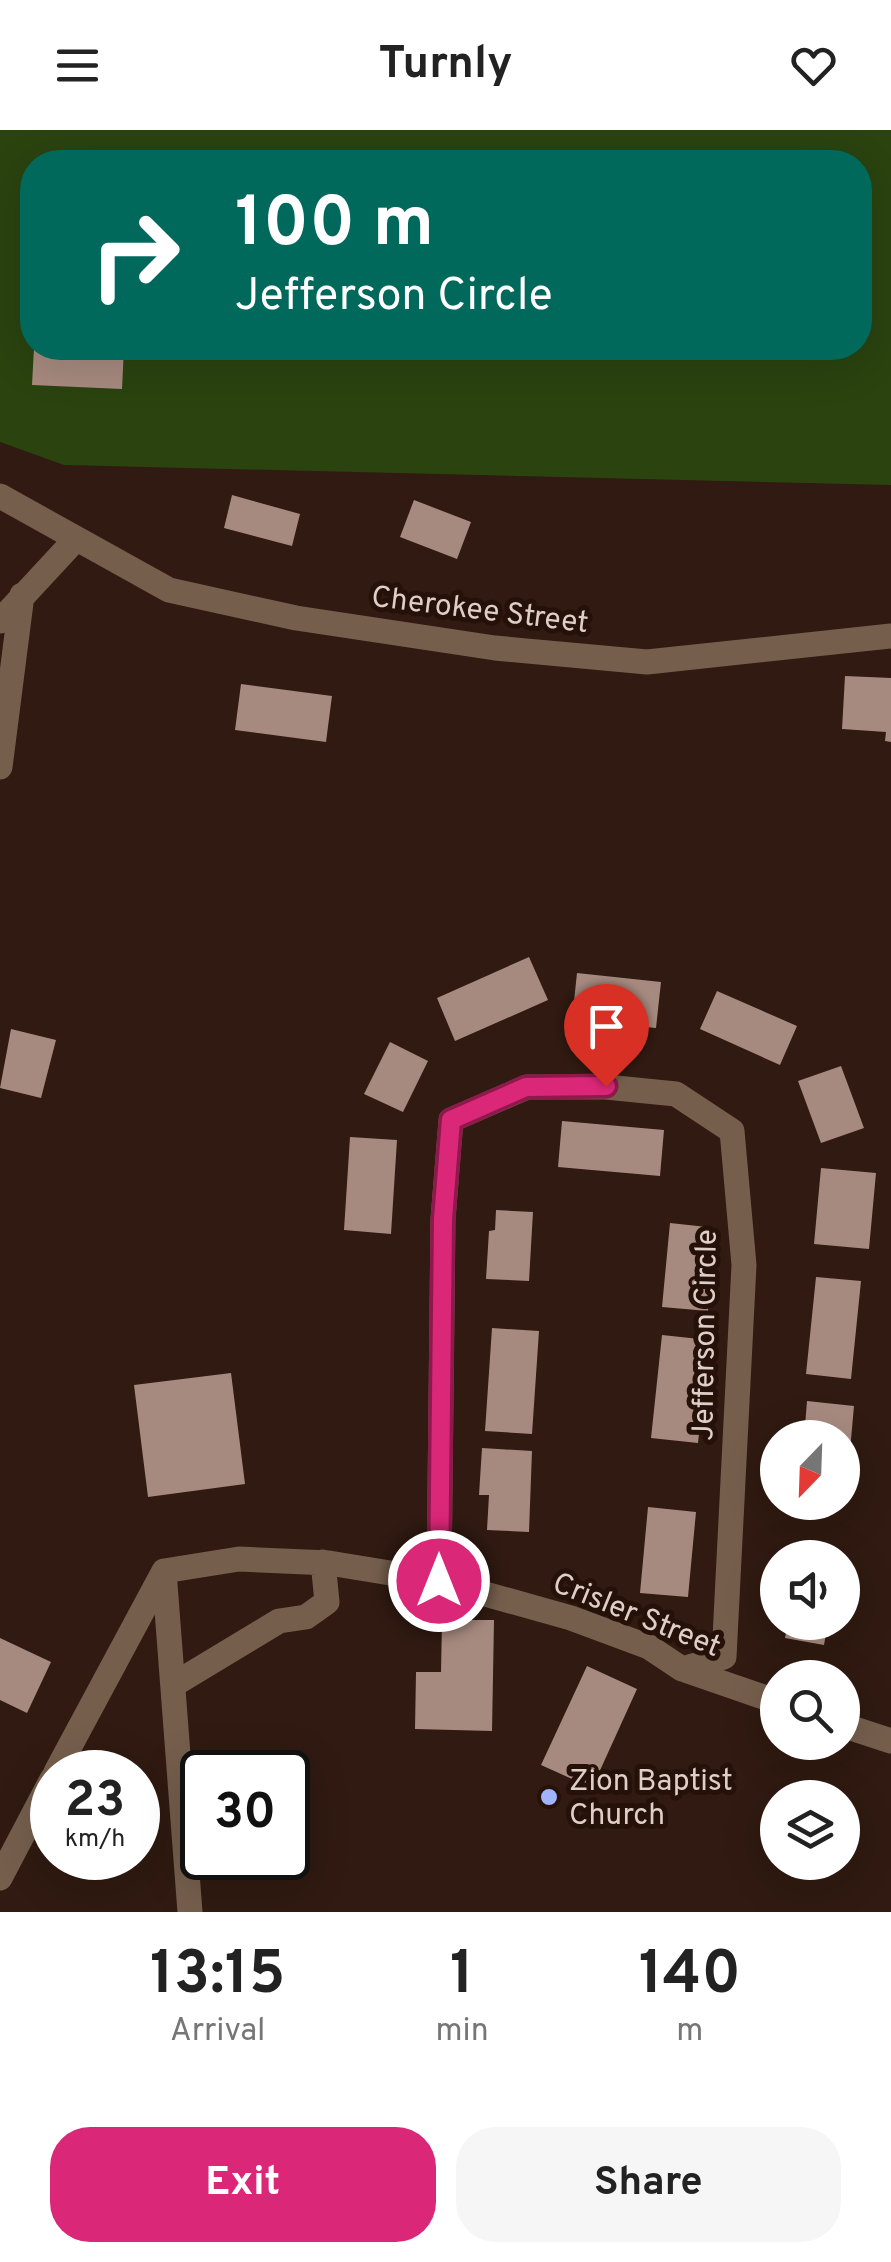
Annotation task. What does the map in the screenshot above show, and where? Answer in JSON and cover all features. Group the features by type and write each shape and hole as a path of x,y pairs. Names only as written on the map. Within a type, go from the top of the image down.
{"street":[{"name":"Cherokee Street","path":"0,496 168,590 296,618 495,648 647,662 891,636"},
{"path":"0,621 75,540"},
{"path":"0,767 22,595"},
{"name":"Jefferson Circle","path":"439,1581 443,1219 451,1120 526,1087 606,1086 676,1094 732,1131 744,1264 724,1657 682,1669"},
{"name":"Crisler Street","path":"164,1571 240,1559 324,1562 439,1581 571,1618 649,1647 682,1669 760,1696"},
{"path":"172,1685 279,1621 320,1611 327,1602 324,1562"},
{"path":"164,1571 190,1912"},
{"path":"68,1750 164,1571"},
{"path":"860,1731 891,1741"},
{"path":"0,1878 30,1821"}],"green space":[{"path":"0,130 891,130 891,485 64,465 0,442"}],"building":[{"path":"33,360 123,360 122,389 32,385"},
{"path":"232,495 300,514 292,546 224,528"},
{"path":"414,500 471,522 457,559 400,537"},
{"path":"845,676 891,678 891,742 885,741 886,732 842,729"},
{"path":"241,684 332,696 326,742 235,730"},
{"path":"529,957 548,1000 455,1041 437,998"},
{"path":"577,973 661,982 656,1028 572,1020"},
{"path":"717,991 797,1026 780,1065 700,1029"},
{"path":"11,1029 56,1040 41,1098 0,1088"},
{"path":"390,1042 428,1061 403,1112 364,1094"},
{"path":"841,1066 864,1128 821,1143 798,1081"},
{"path":"562,1121 664,1130 660,1176 558,1167"},
{"path":"350,1137 397,1140 391,1234 344,1230"},
{"path":"821,1168 876,1173 869,1249 814,1244"},
{"path":"496,1210 533,1212 529,1281 486,1279 489,1231 495,1230"},
{"path":"670,1223 716,1228 708,1311 662,1307"},
{"path":"816,1277 861,1281 851,1379 806,1374"},
{"path":"492,1328 539,1331 532,1434 485,1431"},
{"path":"662,1335 709,1340 698,1443 651,1438"},
{"path":"231,1373 245,1484 148,1497 134,1385"},
{"path":"807,1401 854,1406 853,1420 805,1420"},
{"path":"482,1448 532,1451 529,1532 487,1530 489,1495 479,1495"},
{"path":"648,1507 696,1512 688,1597 640,1593"},
{"path":"442,1620 494,1620 492,1731 415,1729 416,1672 441,1672"},
{"path":"0,1638 51,1662 27,1713 0,1700"},
{"path":"796,1640 825,1640 824,1645"},
{"path":"587,1666 637,1689 592,1788 541,1765"}],"place":[{"name":"Zion Baptist Church","path":"549,1797"}],"route":[{"path":"439,1581 443,1219 451,1120 526,1087 606,1086"}]}
